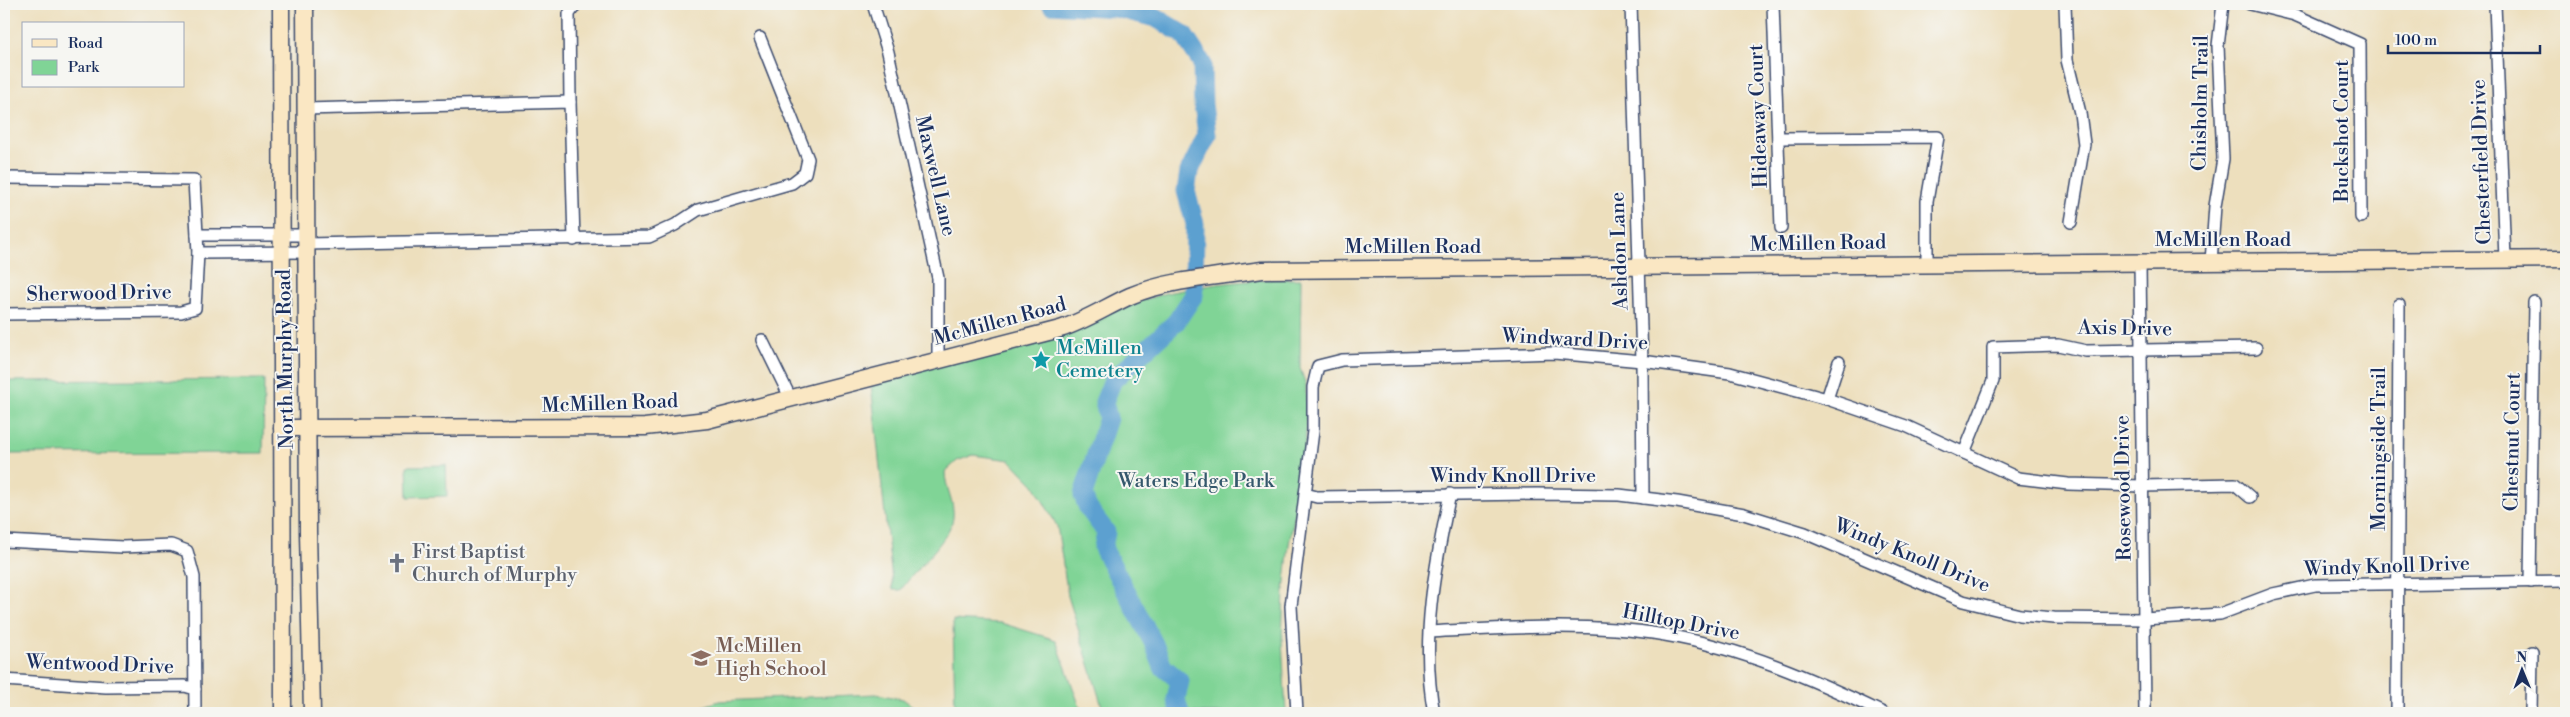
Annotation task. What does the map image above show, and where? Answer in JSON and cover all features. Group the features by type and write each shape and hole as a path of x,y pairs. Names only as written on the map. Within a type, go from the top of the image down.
{"street":[{"name":"North Murphy Road","path":"281,4 283,713"},
{"name":"North Murphy Road","path":"305,4 307,428 312,713"},
{"path":"574,240 568,14 576,4"},
{"name":"Maxwell Lane","path":"872,4 888,52 938,278 938,360"},
{"name":"Ashdon Lane","path":"1631,4 1642,360 1643,498"},
{"name":"Hideaway Court","path":"1773,4 1781,228"},
{"path":"2065,4 2067,60 2080,113 2084,144 2071,222"},
{"name":"Chisholm Trail","path":"2211,262 2215,206 2223,159 2218,46 2224,4"},
{"name":"Buckshot Court","path":"2250,4 2295,15 2360,44 2361,217"},
{"name":"Chesterfield Drive","path":"2495,4 2505,259"},
{"path":"4,178 194,180 198,253 283,252 306,244 649,237 676,224 698,210 800,179 808,167 808,159 760,38"},
{"path":"305,109 570,102"},
{"path":"1778,138 1938,137 1927,201 1927,264"},
{"path":"197,235 283,235 306,244"},
{"name":"Sherwood Drive","path":"4,314 181,312 195,308 198,253"},
{"name":"McMillen Road","path":"282,428 645,427 707,420 1060,329 1082,322 1131,296 1167,285 1272,270 2566,259"},
{"name":"Rosewood Drive","path":"2140,262 2145,713"},
{"name":"Chestnut Court","path":"2530,582 2534,302"},
{"name":"Morningside Trail","path":"2397,713 2398,305"},
{"path":"762,340 792,399"},
{"name":"Axis Drive","path":"1964,453 1993,381 1993,347 2058,345 2086,351 2256,348"},
{"name":"Windward Drive","path":"1305,494 1313,431 1313,388 1318,366 1342,360 1554,353 1642,360 1730,373 1827,399 1906,426 2018,478 2068,484 2143,486 2235,484 2250,497"},
{"path":"1827,399 1839,362"},
{"path":"1297,713 1291,606 1305,494"},
{"name":"Windy Knoll Drive","path":"1305,494 1317,496 1555,494 1643,498 1744,514 1806,533 1963,601 2020,615 2054,618 2144,619 2220,614 2273,594 2315,585 2566,581"},
{"path":"1434,713 1429,662 1430,632 1435,564 1450,494"},
{"path":"4,541 123,547 171,545 187,552 194,577 195,713"},
{"name":"Hilltop Drive","path":"1430,632 1549,627 1608,628 1666,635 1738,652 1786,669 1883,713"},
{"path":"2531,713 2532,652"},
{"name":"Wentwood Drive","path":"4,680 68,685 185,686 195,689"}],"green space":[{"name":"Waters Edge Park","path":"1268,279 1301,279 1300,368 1306,385 1306,432 1301,483 1289,544 1284,591 1282,640 1286,713 1104,713 1068,596 1057,526 1034,485 1010,460 973,455 957,461 945,472 953,512 950,527 938,545 901,590 893,590 871,384 1166,293 1217,284"},
{"path":"264,379 263,453 4,454 4,381"},
{"path":"446,465 447,496 408,497 407,466"},
{"path":"953,620 1001,623 1056,640 1082,713 955,713"},
{"path":"876,694 903,699 922,713 691,713 701,707 719,701"}],"waterway":[{"path":"1051,4 1116,8 1156,18 1183,34 1202,63 1203,104 1207,135 1189,172 1186,191 1195,224 1194,295 1176,322 1113,380 1104,402 1108,418 1083,495 1088,508 1106,532 1103,548 1154,644 1163,667 1180,681 1176,699 1180,713"}],"place":[{"name":"McMillen Cemetery","path":"1041,360"},
{"name":"First Baptist Church of Murphy","path":"397,563"},
{"name":"McMillen High School","path":"701,658"}]}
